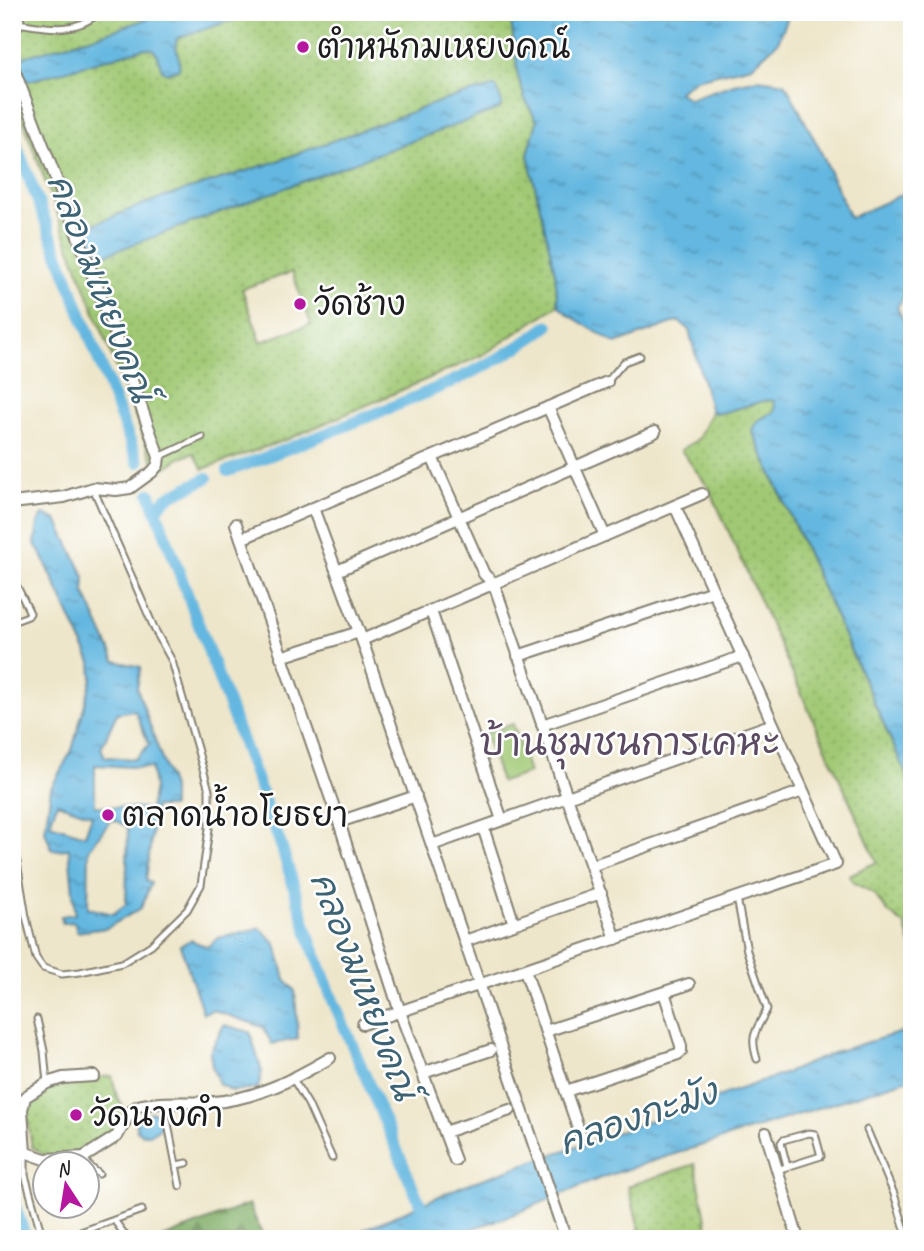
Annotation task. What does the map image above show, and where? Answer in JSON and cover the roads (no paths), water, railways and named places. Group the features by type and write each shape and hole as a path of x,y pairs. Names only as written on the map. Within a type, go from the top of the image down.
{"street":[{"path":"12,36 18,18"},
{"path":"12,64 115,333 159,457 158,465 152,472 130,488 93,488 64,497 12,503"},
{"path":"241,539 607,382"},
{"path":"548,407 605,536"},
{"path":"337,572 656,432"},
{"path":"432,457 484,574 494,584 616,939"},
{"path":"281,657 361,636 431,611 702,494"},
{"path":"363,1024 836,864 675,506"},
{"path":"313,508 361,636 566,1239"},
{"path":"236,524 339,822 400,1012 455,1160"},
{"path":"518,656 713,591"},
{"path":"431,611 502,820"},
{"path":"542,725 743,656"},
{"path":"432,845 773,724"},
{"path":"591,866 803,791"},
{"path":"339,822 416,796"},
{"path":"483,827 514,924"},
{"path":"465,941 601,893"},
{"path":"525,970 580,1134"},
{"path":"546,1031 689,984"},
{"path":"566,1091 681,1051 664,992"},
{"path":"423,1073 491,1050"},
{"path":"95,1150 117,1136 134,1108 164,1103 230,1100 255,1094 293,1079 330,1058"},
{"path":"19,1151 25,1097 47,1083 94,1076"},
{"path":"445,1132 510,1111"},
{"path":"766,1133 782,1168 798,1239"}],"lane":[{"path":"18,18 47,28 68,28 90,21 100,12"},
{"path":"607,382 624,362 640,356"},
{"path":"159,457 202,438"},
{"path":"12,843 36,958 43,968 62,974 122,963 151,945 187,910 201,885 209,829 209,790 172,661 155,630 93,488"},
{"path":"12,576 30,613 12,622"},
{"path":"737,898 747,951 767,1009 753,1036 757,1059"},
{"path":"37,1019 47,1083"},
{"path":"293,1079 308,1104 332,1158"},
{"path":"164,1103 180,1186"},
{"path":"867,1130 894,1194 908,1239"},
{"path":"815,1134 821,1156 782,1168 783,1140 815,1134"},
{"path":"19,1151 44,1239"},
{"path":"176,1166 187,1163"},
{"path":"62,1239 142,1210"},
{"path":"114,1220 128,1239"}],"water":[{"path":"167,12 258,12 177,38 179,69 167,73 162,70 153,49 145,48 29,81 24,79 19,62 23,57"},
{"path":"510,12 790,12 778,42 752,66 696,79 678,92 689,99 758,79 785,83 821,152 850,218 905,193 912,211 912,290 897,307 912,338 912,787 752,430 757,421 775,411 774,401 767,400 721,413 711,412 689,330 678,321 616,344 569,315 558,305 555,273 528,155 537,121 525,99 518,76"},
{"path":"497,88 502,104 499,109 99,257 94,256 85,233 87,227 149,202 277,161 447,99"},
{"path":"44,514 57,520 85,578 84,592 115,661 141,667 137,688 172,788 172,807 155,807 146,881 151,883 141,908 107,928 77,932 74,922 62,923 61,916 75,914 69,849 52,850 45,831 51,788 72,750 92,678 91,662 35,544 38,523","holes":["135,710 149,745 135,759 105,757 101,748 117,713","95,765 151,768 154,787 150,809 95,806","57,803 92,815 85,835 50,824","112,819 128,827 126,904 113,914 88,908 89,849"]},
{"path":"260,928 276,944 285,979 295,991 298,1039 272,1044 263,1027 213,1010 203,1013 180,945 191,940 207,947 218,938"},
{"path":"224,1025 250,1032 262,1072 258,1088 232,1091 219,1084 210,1052"},
{"path":"912,1029 912,1078 603,1177 504,1218 439,1239 343,1239 462,1186 786,1073 838,1051"},
{"path":"150,1112 159,1113 163,1120 160,1128 150,1134 142,1134 137,1130 136,1123 139,1117"}],"waterway":[{"name":"คลองมเหยงคณ์","path":"12,134 138,462"},
{"path":"228,471 453,381 493,362 548,326"},
{"path":"156,509 167,498 207,478"},
{"name":"คลองมเหยงคณ์","path":"150,494 282,848 311,943 426,1218"},
{"path":"12,1197 26,1239"}],"place":[{"name":"ตำหนักมเหยงคณ์","path":"303,47"},
{"name":"วัดช้าง","path":"300,304"},
{"name":"ตลาดน้ำอโยธยา","path":"108,815"},
{"name":"วัดนางคำ","path":"76,1115"}],"district":[{"name":"บ้านชุมชนการเคหะ","path":"630,742"}],"water label":[{"name":"คลองกะมัง","path":"638,1117"}]}
